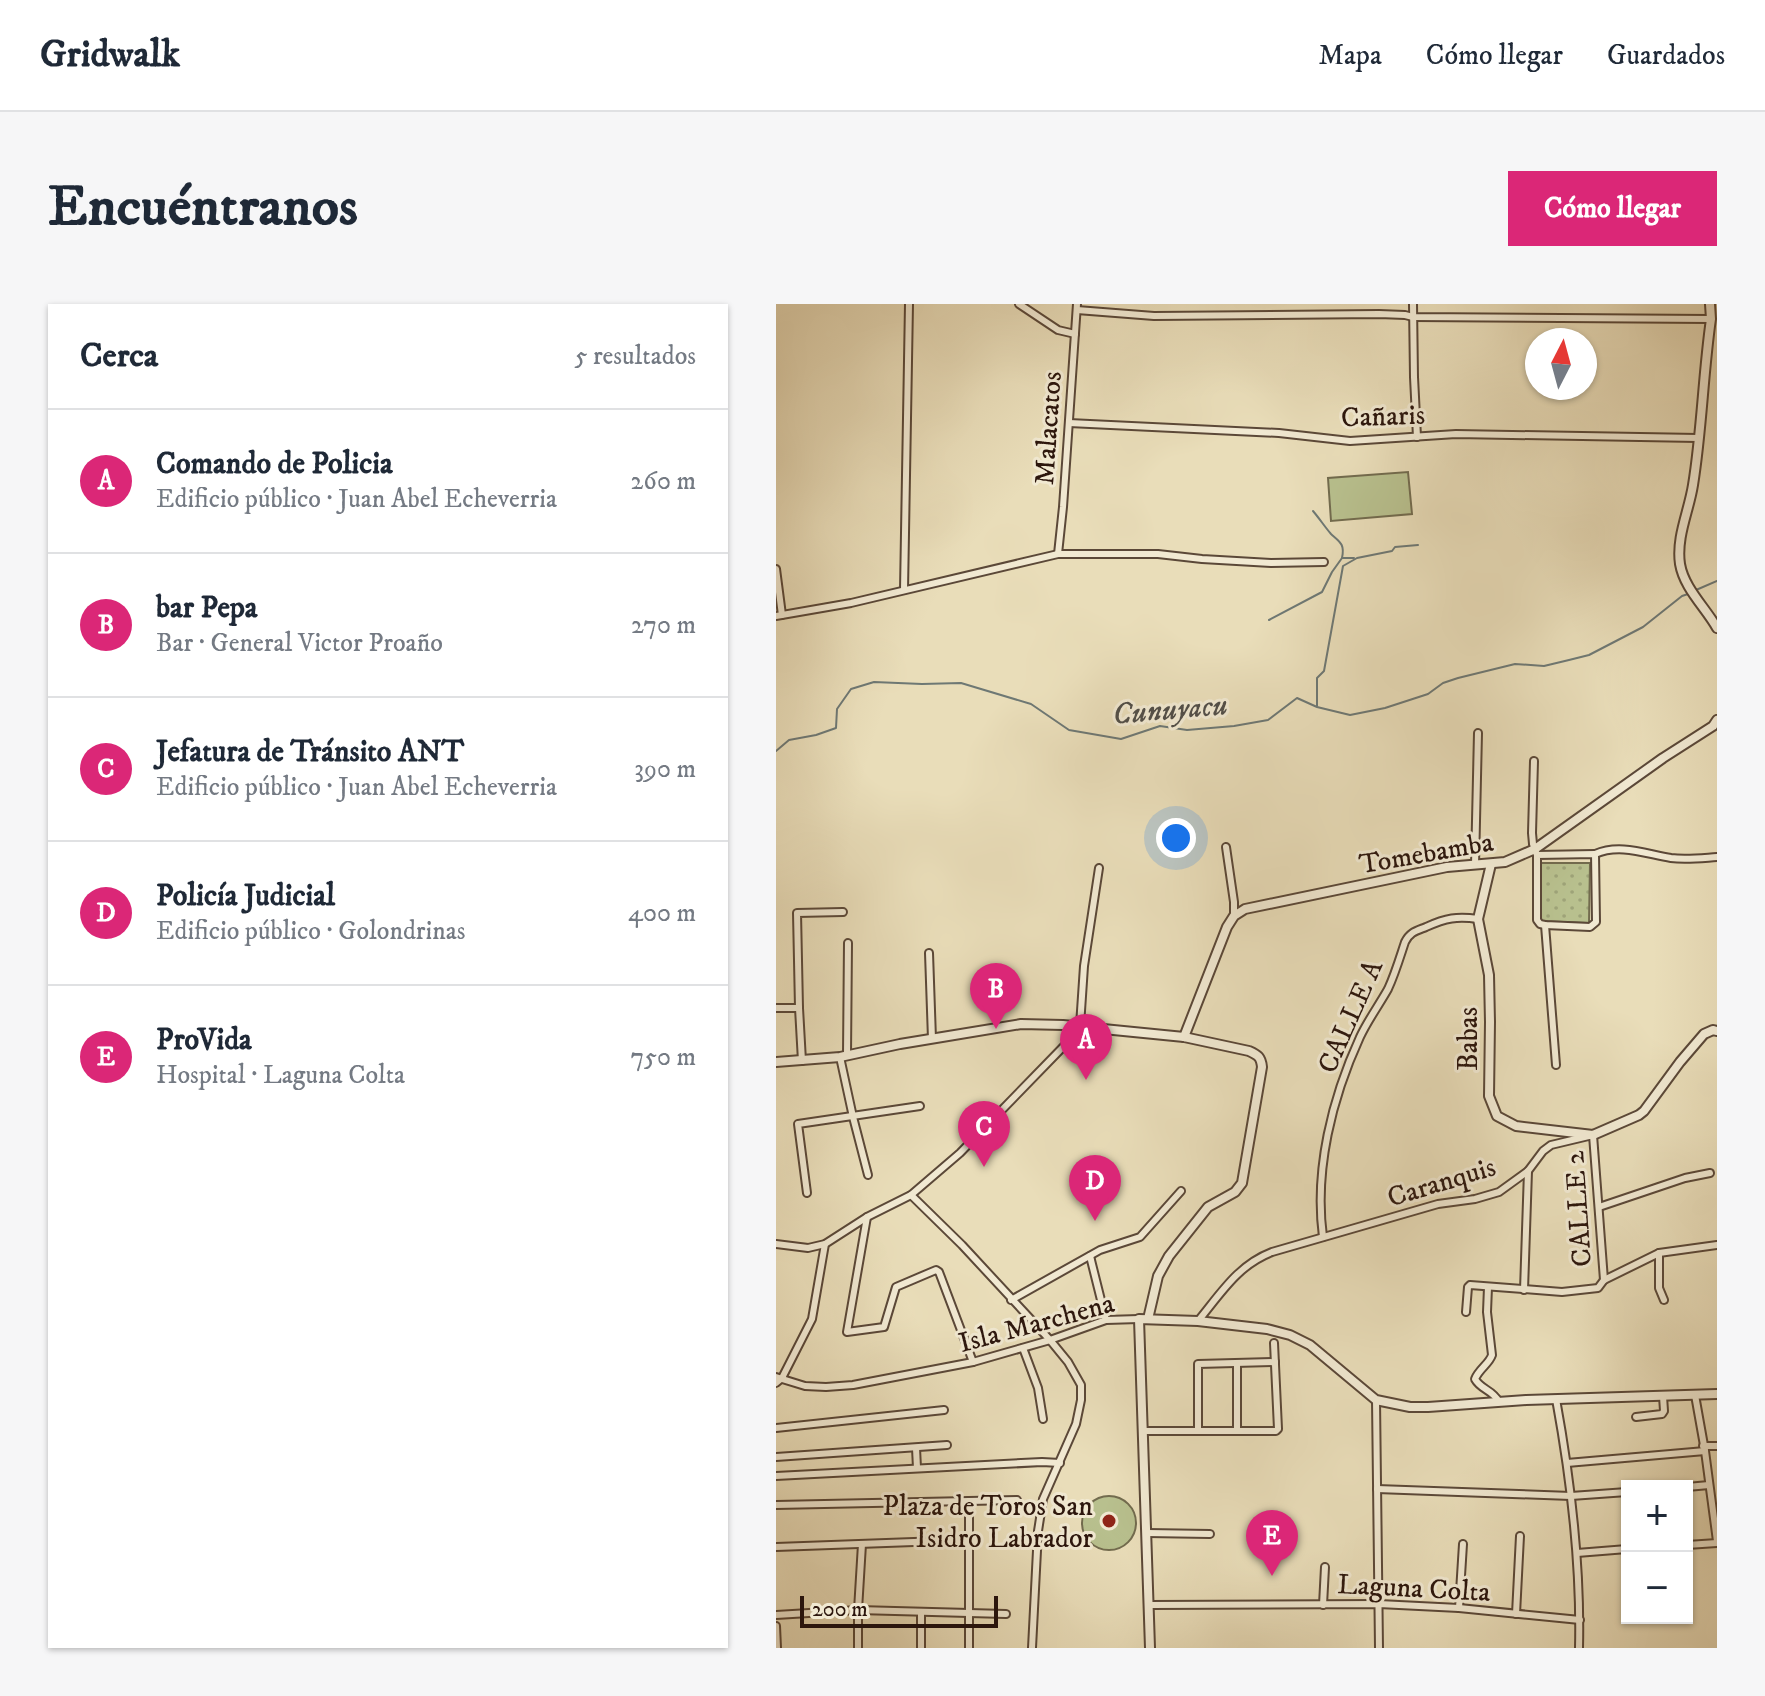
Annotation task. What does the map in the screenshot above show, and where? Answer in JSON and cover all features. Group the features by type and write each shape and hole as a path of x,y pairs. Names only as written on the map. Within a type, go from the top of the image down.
{"street":[{"path":"904,590 909,304"},
{"path":"1019,304 1058,330 1075,334"},
{"path":"1413,304 1417,437"},
{"path":"1710,304 1693,486 1679,553 1684,578 1717,628"},
{"path":"1077,307 1154,316 1379,314 1413,317 1711,319"},
{"name":"Malacatos","path":"1058,554 1077,307"},
{"name":"Cañaris","path":"1069,423 1279,433 1350,441 1456,434 1698,438"},
{"path":"776,569 779,615 851,603 1058,554 1158,554 1257,563 1324,562"},
{"name":"Tomebamba","path":"1234,916 1245,909 1405,875 1447,867 1491,864 1536,852 1663,758 1716,724"},
{"path":"1475,865 1478,733"},
{"path":"1534,761 1532,833 1536,852 1538,922 1545,925 1593,926 1596,922 1595,854"},
{"path":"1184,1037 1234,916 1226,847"},
{"path":"1536,852 1595,854 1606,850 1631,850 1675,858 1717,857"},
{"name":"Babas","path":"1491,864 1478,919 1489,975 1491,1105 1497,1116 1516,1126 1593,1135"},
{"path":"776,1244 808,1248 825,1244 867,1217 911,1195 966,1147 1064,1046 1080,1026 1084,966 1099,868"},
{"path":"802,1061 797,913 843,912"},
{"name":"CALLE A","path":"1323,1237 1323,1167 1340,1089 1361,1036 1390,985 1408,935 1442,919 1478,919"},
{"path":"1545,925 1556,1065"},
{"path":"848,943 844,1055 853,1117 868,1175"},
{"path":"929,953 932,1039"},
{"path":"776,1008 799,1008"},
{"path":"776,1062 844,1055 1021,1024 1080,1026 1184,1037 1249,1051 1261,1059 1242,1183 1235,1192 1208,1207 1169,1256 1158,1276 1143,1319 1150,1648"},
{"name":"Caranquis","path":"1198,1321 1242,1268 1257,1258 1438,1204 1499,1192 1528,1171 1551,1145 1593,1135 1639,1115 1704,1034 1717,1031"},
{"path":"807,1193 798,1124 920,1106"},
{"name":"CALLE 2","path":"1593,1135 1604,1280"},
{"path":"1524,1290 1528,1171"},
{"path":"1599,1207 1685,1178 1710,1173"},
{"path":"1011,1300 1090,1256 1140,1237 1181,1191"},
{"path":"911,1195 1050,1340 1081,1385 1076,1424 1043,1499 1038,1531 1032,1648"},
{"path":"867,1217 847,1332 884,1327 895,1288 936,1270 973,1362"},
{"path":"778,1379 812,1319 825,1244"},
{"path":"1466,1312 1468,1287 1472,1285 1562,1292 1598,1288 1604,1280 1659,1253 1717,1245"},
{"path":"1659,1253 1659,1288 1664,1300"},
{"path":"1090,1256 1106,1320"},
{"path":"1488,1287 1487,1312 1492,1355 1475,1379 1499,1402"},
{"name":"Isla Marchena","path":"778,1379 805,1386 853,1385 973,1362 1106,1320 1143,1319 1198,1321 1267,1329 1290,1335 1310,1345 1376,1400"},
{"path":"1143,1431 1274,1432 1278,1429 1274,1343"},
{"path":"1023,1348 1038,1388 1043,1419"},
{"path":"1198,1431 1198,1364 1275,1362"},
{"path":"1237,1363 1237,1431"},
{"path":"1379,1648 1376,1400 1410,1407 1717,1394"},
{"path":"1693,1544 1717,1542 1715,1503 1709,1485 1695,1395"},
{"path":"1636,1417 1662,1414 1663,1396"},
{"path":"1556,1399 1577,1553 1579,1648"},
{"path":"776,1428 944,1410"},
{"path":"776,1457 947,1445"},
{"path":"1567,1463 1717,1446"},
{"path":"916,1448 917,1468"},
{"path":"776,1476 1060,1463"},
{"path":"1693,1486 1709,1485"},
{"path":"1377,1489 1571,1496 1621,1492"},
{"path":"776,1505 1017,1500"},
{"path":"969,1501 969,1648"},
{"path":"1147,1533 1210,1534"},
{"path":"1516,1614 1520,1536"},
{"path":"776,1547 969,1540"},
{"path":"858,1648 862,1544"},
{"path":"1459,1608 1463,1544"},
{"path":"1577,1553 1621,1549"},
{"path":"1323,1605 1325,1567"},
{"name":"Laguna Colta","path":"1150,1605 1379,1604 1580,1620"},
{"path":"776,1615 858,1610 1006,1614"},
{"path":"921,1612 921,1648"},
{"path":"776,1626 777,1648"}],"green space":[{"path":"1408,472 1412,514 1331,521 1328,478"},
{"path":"1536,863 1590,863 1589,923 1538,921"},
{"name":"Plaza de Toros San Isidro Labrador","path":"1109,1496 1128,1504 1136,1523 1128,1542 1109,1550 1090,1542 1082,1523 1090,1504"}],"waterway":[{"path":"1313,511 1341,544 1342,558 1354,558"},
{"path":"1317,706 1317,678 1324,671 1343,566 1357,558 1392,551 1395,547 1418,545"},
{"path":"1269,620 1322,592 1342,558"},
{"name":"Cunuyacu","path":"1696,590 1717,581"},
{"name":"Cunuyacu","path":"776,751 789,740 836,728 837,709 851,689 874,682 961,683 1031,704 1069,730 1121,739 1160,726 1187,730 1268,720 1297,698 1317,707 1350,715 1428,694 1443,683 1458,678 1515,664 1544,666 1589,655 1643,627 1682,596 1691,593"}],"place":[{"name":"bar Pepa","path":"996,1029"},
{"name":"Comando de Policia","path":"1086,1080"},
{"name":"Jefatura de Tránsito ANT","path":"984,1167"},
{"name":"Policía Judicial","path":"1095,1221"},
{"name":"Plaza de Toros San Isidro Labrador","path":"1109,1521"},
{"name":"ProVida","path":"1272,1576"}]}
